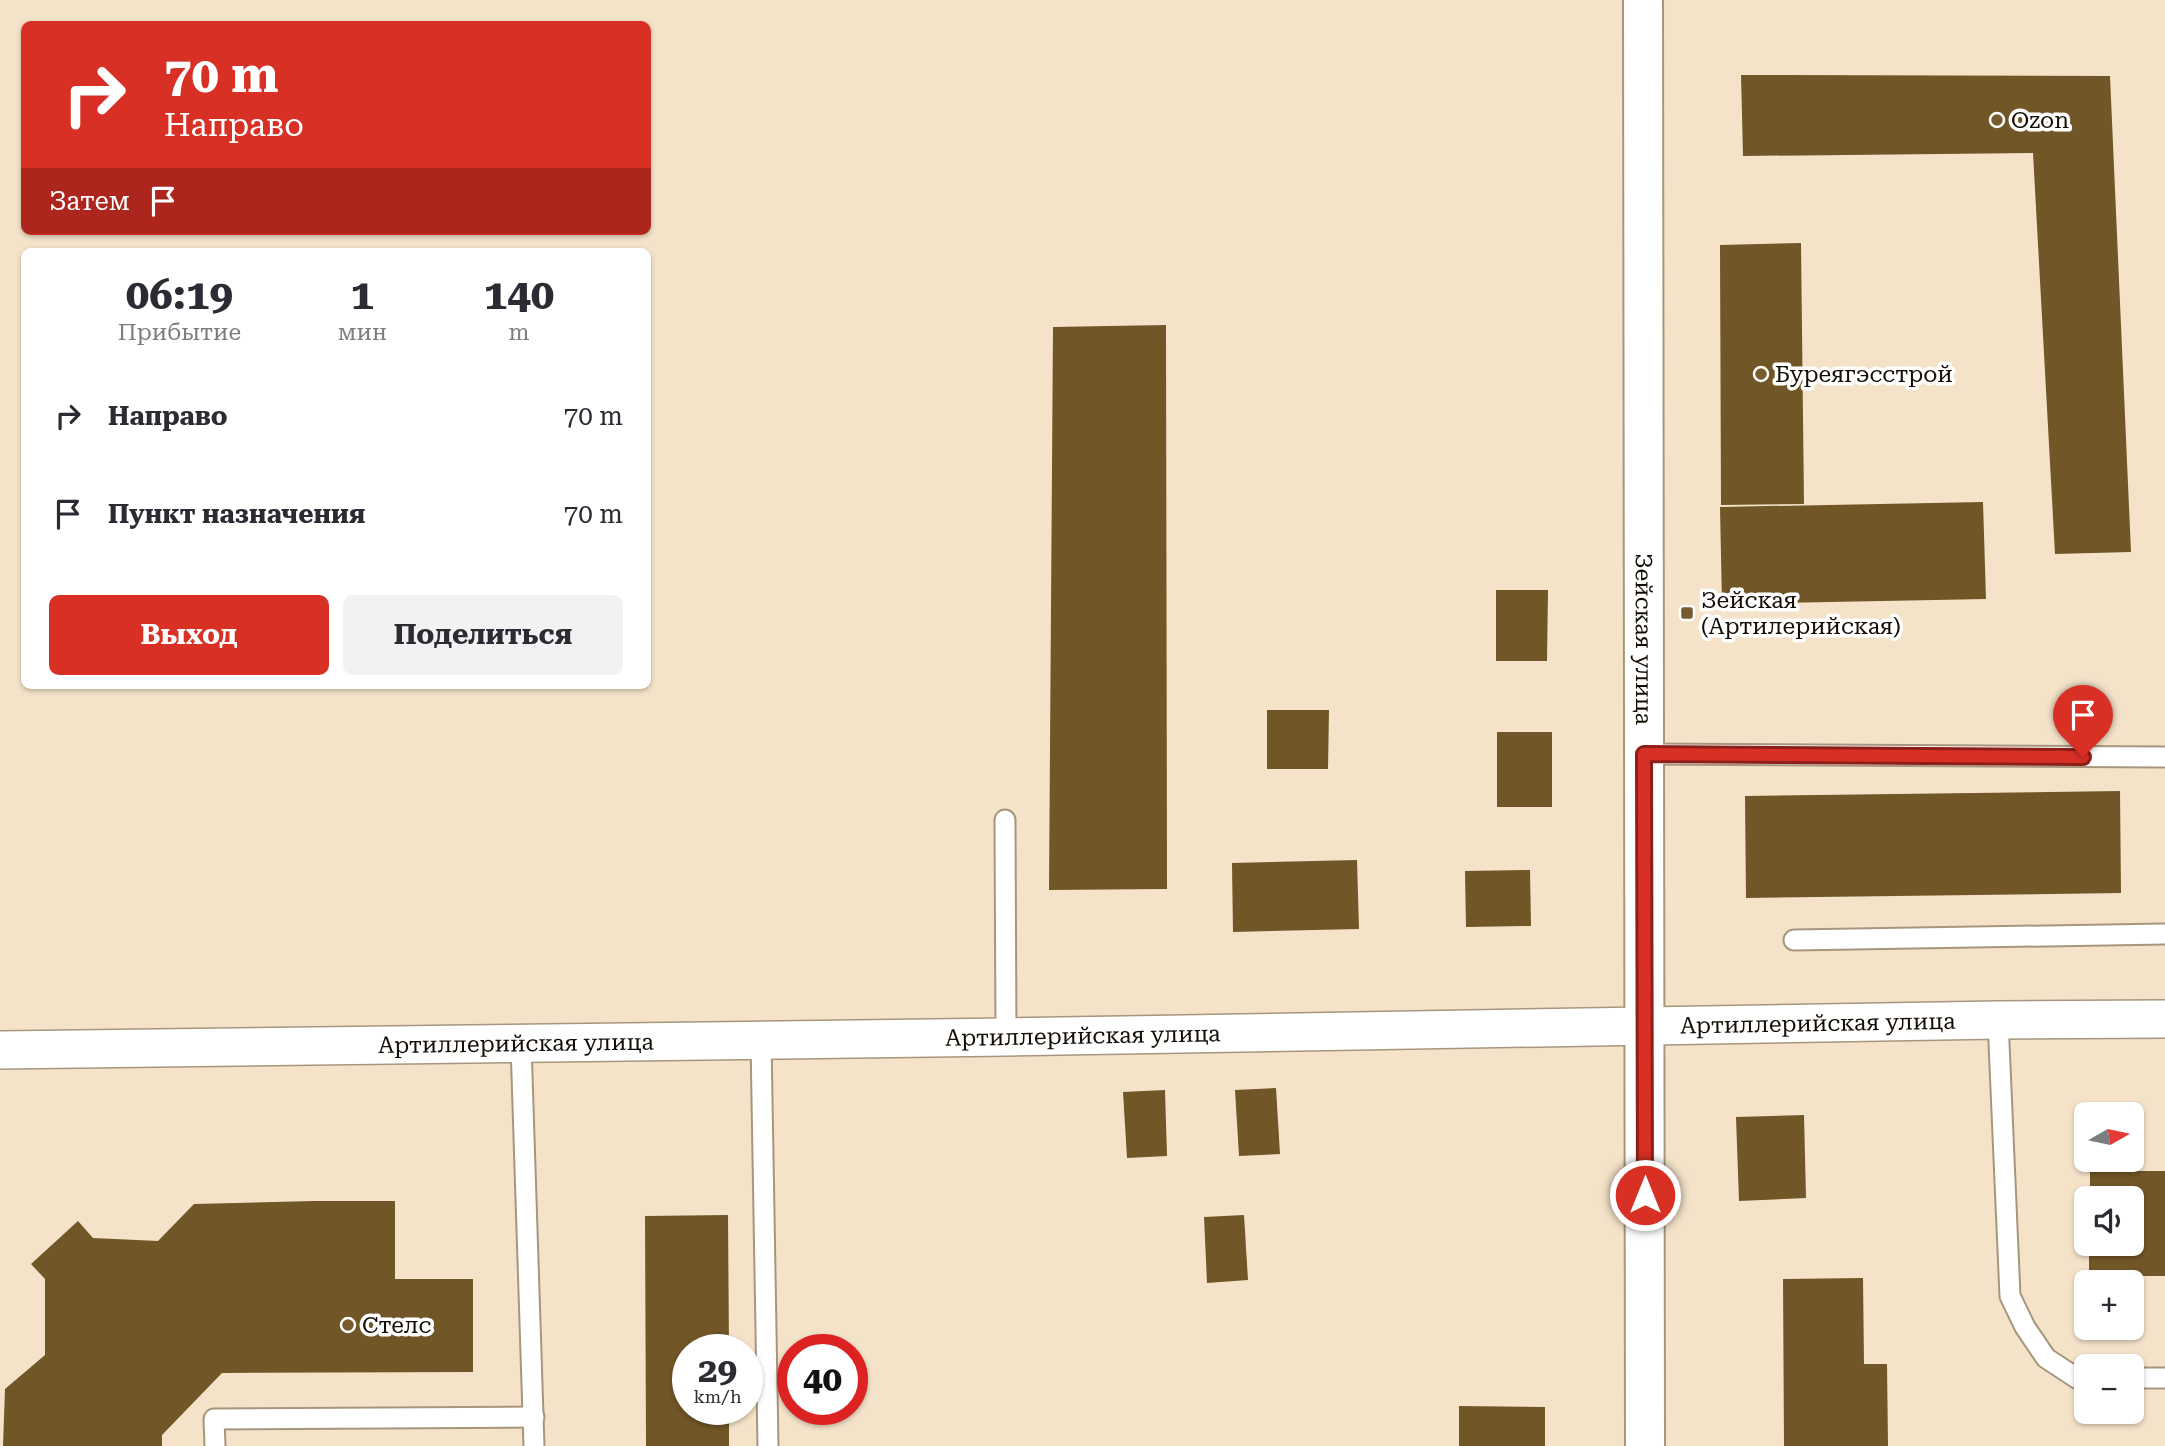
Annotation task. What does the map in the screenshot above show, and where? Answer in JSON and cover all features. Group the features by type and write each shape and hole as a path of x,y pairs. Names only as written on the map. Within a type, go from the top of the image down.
{"street":[{"name":"Зейская улица","path":"1643,0 1645,1446"},
{"name":"Артиллерийская улица","path":"0,1050 2165,1019"}],"lane":[{"path":"1644,754 2165,757"},
{"path":"1004,820 1006,1037"},
{"path":"1794,940 2165,934"},
{"path":"1998,1020 2010,1296 2025,1327 2046,1358 2074,1376"},
{"path":"761,1041 768,1446"},
{"path":"521,1044 534,1446"},
{"path":"2144,1378 2165,1378"},
{"path":"215,1446 214,1419 534,1418"}],"building":[{"path":"1741,75 2110,76 2131,552 2055,554 2033,153 1743,156"},
{"name":"Буреягэсстрой","path":"1801,243 1804,504 1721,505 1720,245"},
{"path":"1166,325 1167,889 1049,890 1053,327"},
{"path":"1983,502 1986,599 1722,604 1720,507"},
{"path":"1496,590 1548,590 1547,661 1496,661"},
{"path":"1267,710 1329,710 1328,769 1267,769"},
{"path":"1497,732 1552,732 1552,807 1497,807"},
{"path":"2120,791 2121,893 1746,898 1745,796"},
{"path":"1357,860 1359,929 1233,932 1232,863"},
{"path":"1530,870 1531,926 1466,927 1465,871"},
{"path":"1276,1088 1280,1154 1239,1156 1235,1090"},
{"path":"1165,1090 1167,1156 1127,1158 1123,1092"},
{"path":"1804,1115 1806,1198 1739,1201 1736,1117"},
{"path":"2165,1171 2165,1276 2144,1276 2144,1270 2089,1270 2089,1256 2144,1256 2144,1186 2090,1186 2090,1172"},
{"path":"395,1201 395,1279 473,1279 473,1372 222,1373 162,1435 162,1446 3,1446 5,1389 45,1355 45,1279 31,1264 78,1221 93,1238 158,1241 194,1204"},
{"path":"728,1215 729,1334 672,1334 672,1425 729,1425 729,1446 646,1446 645,1216"},
{"path":"1244,1215 1248,1280 1207,1283 1204,1217"},
{"path":"1863,1278 1864,1364 1887,1364 1888,1446 1784,1446 1783,1279"},
{"path":"1459,1406 1545,1407 1545,1446 1459,1446"}],"place":[{"name":"Ozon","path":"1997,120"},
{"name":"Буреягэсстрой","path":"1761,374"},
{"name":"Зейская (Артилерийская)","path":"1687,613"},
{"name":"Стелс","path":"348,1325"}],"route":[{"path":"1645,1195 1644,754 2083,757"}]}
